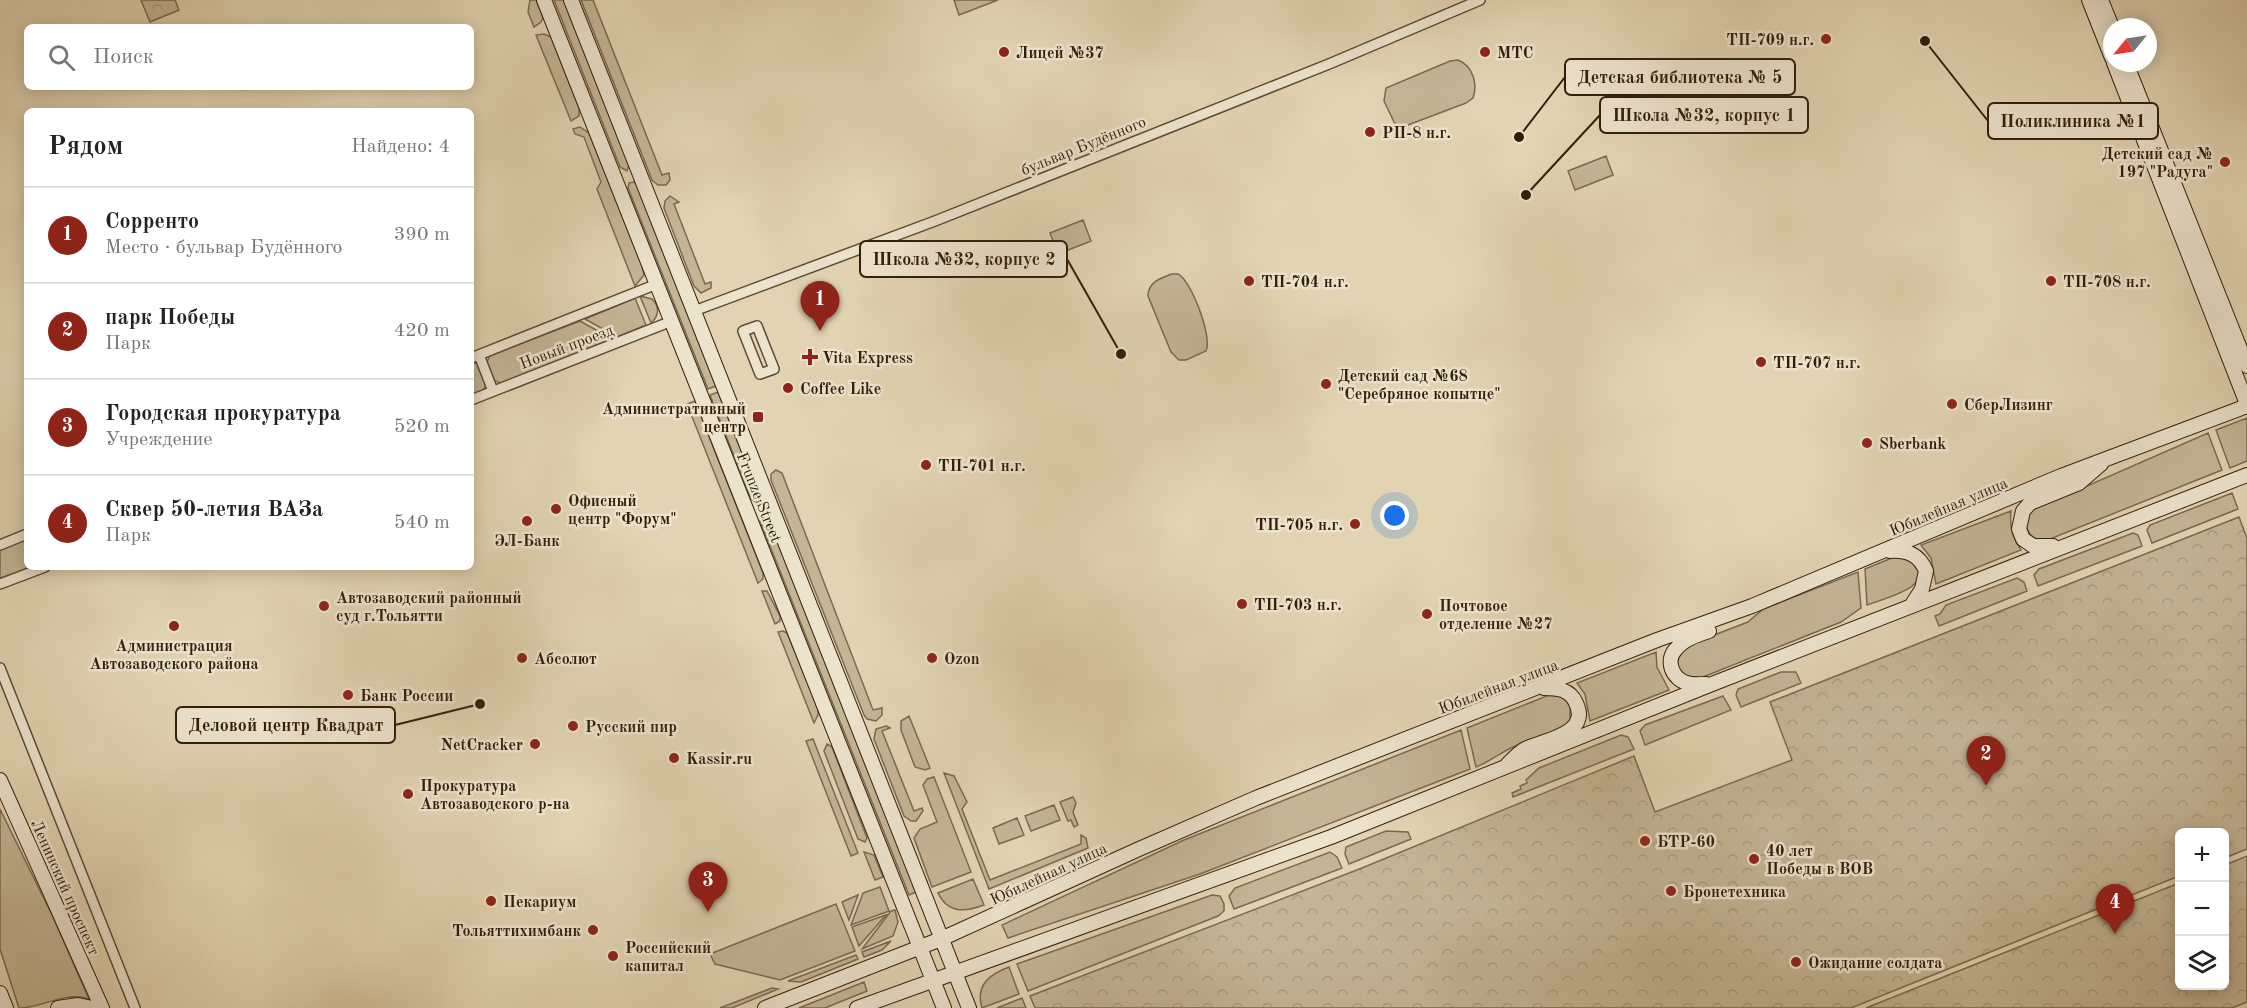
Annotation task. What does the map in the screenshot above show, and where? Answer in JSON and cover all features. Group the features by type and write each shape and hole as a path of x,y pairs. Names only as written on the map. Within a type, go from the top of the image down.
{"main road":[{"name":"Frunze Street","path":"544,0 944,1008"},
{"name":"Frunze Street","path":"571,0 969,1008"},
{"path":"2089,0 2103,35"},
{"path":"2101,0 2108,18"},
{"path":"2118,72 2247,405"},
{"path":"2130,72 2247,366"},
{"path":"617,184 640,175"},
{"name":"Юбилейная улица","path":"765,1008 941,939 1256,798 1752,606 2110,457 2247,405"},
{"path":"2066,545 2033,546 2023,539 2019,529 2023,511 2030,503 2079,483 2110,457"},
{"path":"857,1008 933,979 1218,880 1501,771 1712,684 2247,475"},
{"path":"749,512 770,504"},
{"path":"1881,551 1911,553 1923,564 1926,578 1911,606"},
{"path":"1712,684 1688,684 1679,680 1672,669 1672,654 1684,642 1734,621 1752,606"},
{"path":"1501,771 1522,750 1571,731 1578,720 1579,711 1571,695 1563,690 1538,688"},
{"name":"Ленинский проспект","path":"0,780 102,1008"},
{"path":"0,993 6,1008"},
{"path":"58,1008 78,1005 92,1008"}],"street":[{"name":"бульвар Будённого","path":"694,311 935,221 1329,64 1480,0"},
{"name":"Новый проезд","path":"475,357 657,284"},
{"name":"Новый проезд","path":"474,399 672,321"},
{"path":"757,326 774,369 760,374 743,331 757,326"},
{"path":"475,357 493,391"},
{"path":"0,545 24,535"},
{"path":"0,584 37,570"},
{"path":"0,668 135,1008"}],"green space":[{"path":"141,0 175,0 179,10 150,22"},
{"path":"530,0 536,0 543,17 541,22 534,27 528,12"},
{"path":"554,0 564,0 629,165 627,171 620,167"},
{"path":"581,0 593,0 662,175 669,173 670,180 666,185 658,185 652,180"},
{"path":"954,0 998,0 959,15"},
{"path":"544,34 551,37 579,108 579,116 571,121 536,35"},
{"path":"1458,60 1467,66 1473,76 1475,87 1473,98 1466,103 1408,125 1395,124 1384,101 1386,88 1450,61"},
{"path":"580,127 589,133 642,266 644,275 635,286 597,189 601,182 584,137 575,134 573,129"},
{"path":"1606,156 1613,175 1575,190 1568,171"},
{"path":"629,183 637,184 716,386 708,389 628,188"},
{"path":"670,196 679,202 674,204 705,284 711,282 711,288 701,293 694,286 664,208 665,201"},
{"path":"1083,220 1091,241 1058,254 1050,233"},
{"path":"1172,274 1178,274 1189,287 1200,310 1206,334 1206,351 1186,360 1179,360 1171,352 1148,296 1153,284"},
{"path":"640,296 652,299 656,305 657,314 651,323"},
{"path":"635,298 646,325 617,337 585,319"},
{"path":"580,321 612,339 501,383 495,381 487,362 490,355"},
{"path":"474,362 478,364 486,385 483,391 474,394"},
{"path":"718,392 760,498 758,503 751,499 710,395"},
{"path":"695,401 763,573 763,579 758,583 687,404"},
{"path":"2247,418 2247,461 2230,468 2216,430"},
{"path":"2208,433 2222,470 2045,541 2034,538 2030,534 2026,525 2028,515 2032,510"},
{"path":"776,470 782,473 873,710 882,708 882,715 876,721 867,719 864,715 771,480 771,474"},
{"path":"2232,493 2238,509 2152,543 2147,530 2150,525"},
{"path":"2011,511 2012,532 2021,550 1936,584 1931,558 1921,545"},
{"path":"763,515 768,517 916,892 909,895 760,521"},
{"path":"2239,517 2247,538 2247,849 2229,856 2229,828 2175,828 2175,878 1851,1008 1035,1008 1030,996 1362,868 1634,756 1655,812 1792,760 1770,702"},
{"path":"2133,533 2138,535 2142,546 2038,586 2034,575 2039,569"},
{"path":"24,539 24,570 27,570 0,581 0,549"},
{"path":"1894,557 1908,557 1917,567 1919,576 1916,583 1898,594 1867,605 1865,569"},
{"path":"1858,572 1861,608 1841,622 1698,679 1691,679 1680,674 1674,659 1688,645 1748,622 1763,609"},
{"path":"2017,578 2024,582 2027,591 1939,626 1935,616 1940,614 1946,605"},
{"path":"762,591 767,591 780,616 780,621 775,624"},
{"path":"778,632 787,633 818,708 818,715 814,723"},
{"path":"1656,652 1657,667 1669,690 1590,721 1585,694 1577,683"},
{"path":"1781,672 1796,672 1801,683 1741,707 1736,695 1738,689"},
{"path":"1554,693 1564,697 1570,703 1570,722 1550,733 1513,747 1476,767 1467,728"},
{"path":"1723,696 1731,710 1645,745 1640,731 1645,725"},
{"path":"909,716 930,768 925,770 915,767 901,730 901,721"},
{"path":"886,726 890,728 882,731 914,811 922,808 923,811 916,821 911,821 904,816 874,739 876,729"},
{"path":"1461,730 1470,769 1200,874 1008,938 1002,925 1184,840"},
{"path":"1621,735 1628,737 1634,749 1513,797 1512,793 1521,789 1520,786 1527,783 1526,780 1539,768"},
{"path":"813,739 858,853 851,856 806,741"},
{"path":"827,744 832,747 867,838 865,842 858,839 824,751"},
{"path":"944,773 954,776 967,802 962,809 990,880 1081,844 1081,835 1086,838 1088,848 989,889"},
{"path":"934,777 971,872 932,887 914,838 920,829 937,822 923,785 927,779"},
{"path":"1073,797 1076,803 1073,812 1078,825 1074,827 1071,820 1068,821 1060,802"},
{"path":"1054,805 1060,820 1031,831 1025,816"},
{"path":"0,809 52,915 89,999 62,998 19,1008 0,949"},
{"path":"1017,818 1024,835 999,844 993,828"},
{"path":"1386,831 1408,832 1411,839 1349,864 1345,854 1346,847"},
{"path":"864,852 874,855 883,877 875,880"},
{"path":"1330,852 1337,857 1342,868 1234,909 1229,896 1235,888"},
{"path":"2247,856 2247,1002 2232,1008 1866,1008 2175,885 2175,990 2229,990 2229,863"},
{"path":"973,879 984,905 958,910 947,905 938,893"},
{"path":"880,887 889,911 851,925 863,893"},
{"path":"858,895 849,920 842,902"},
{"path":"1212,895 1220,896 1224,904 1224,911 1218,916 1028,991 1017,964"},
{"path":"836,904 855,951 780,980 715,964 710,954"},
{"path":"895,910 898,922 893,936 862,949 891,911"},
{"path":"886,915 859,946 852,927"},
{"path":"891,941 882,950 864,957 862,952"},
{"path":"856,955 858,959 801,982 788,981"},
{"path":"1009,967 1019,994 982,1008 980,1000 982,987 990,977"},
{"path":"864,982 867,991 825,1008 799,1008"},
{"path":"772,988 778,989 732,1008 720,1008"},
{"path":"1022,998 1026,1008 997,1008"}],"place":[{"name":"ТП-709 н.г.","path":"1826,39"},
{"name":"Поликлиника №1","path":"1925,41"},
{"name":"Лицей №37","path":"1004,52"},
{"name":"МТС","path":"1485,52"},
{"name":"РП-8 н.г.","path":"1370,132"},
{"name":"Детская библиотека № 5","path":"1519,137"},
{"name":"Детский сад № 197 \"Радуга\"","path":"2225,162"},
{"name":"Школа №32, корпус 1","path":"1526,195"},
{"name":"ТП-704 н.г.","path":"1249,281"},
{"name":"ТП-708 н.г.","path":"2051,281"},
{"name":"Сорренто","path":"820,331"},
{"name":"Школа №32, корпус 2","path":"1121,354"},
{"name":"Vita Express","path":"810,357"},
{"name":"ТП-707 н.г.","path":"1761,362"},
{"name":"Детский сад №68 \"Серебряное копытце\"","path":"1326,384"},
{"name":"Coffee Like","path":"788,388"},
{"name":"СберЛизинг","path":"1952,404"},
{"name":"Административный центр","path":"758,417"},
{"name":"Sberbank","path":"1867,443"},
{"name":"ТП-701 н.г.","path":"926,465"},
{"name":"Офисный центр \"Форум\"","path":"556,509"},
{"name":"ЭЛ-Банк","path":"527,521"},
{"name":"ТП-705 н.г.","path":"1355,524"},
{"name":"ТП-703 н.г.","path":"1242,604"},
{"name":"Автозаводский районный суд г.Тольятти","path":"324,606"},
{"name":"Почтовое отделение №27","path":"1427,614"},
{"name":"Администрация Автозаводского района","path":"174,626"},
{"name":"Абсолют","path":"522,658"},
{"name":"Ozon","path":"932,658"},
{"name":"Банк России","path":"348,695"},
{"name":"Деловой центр Квадрат","path":"480,704"},
{"name":"Русский пир","path":"573,726"},
{"name":"NetCracker","path":"535,744"},
{"name":"Kassir.ru","path":"674,758"},
{"name":"парк Победы","path":"1986,786"},
{"name":"Прокуратура Автозаводского р-на","path":"408,794"},
{"name":"БТР-60","path":"1645,841"},
{"name":"40 лет Победы в ВОВ","path":"1754,859"},
{"name":"Бронетехника","path":"1671,891"},
{"name":"Пекариум","path":"491,901"},
{"name":"Городская прокуратура","path":"708,912"},
{"name":"Тольяттихимбанк","path":"593,930"},
{"name":"Сквер 50-летия ВАЗа","path":"2115,934"},
{"name":"Российский капитал","path":"613,956"},
{"name":"Ожидание солдата","path":"1796,962"}]}
